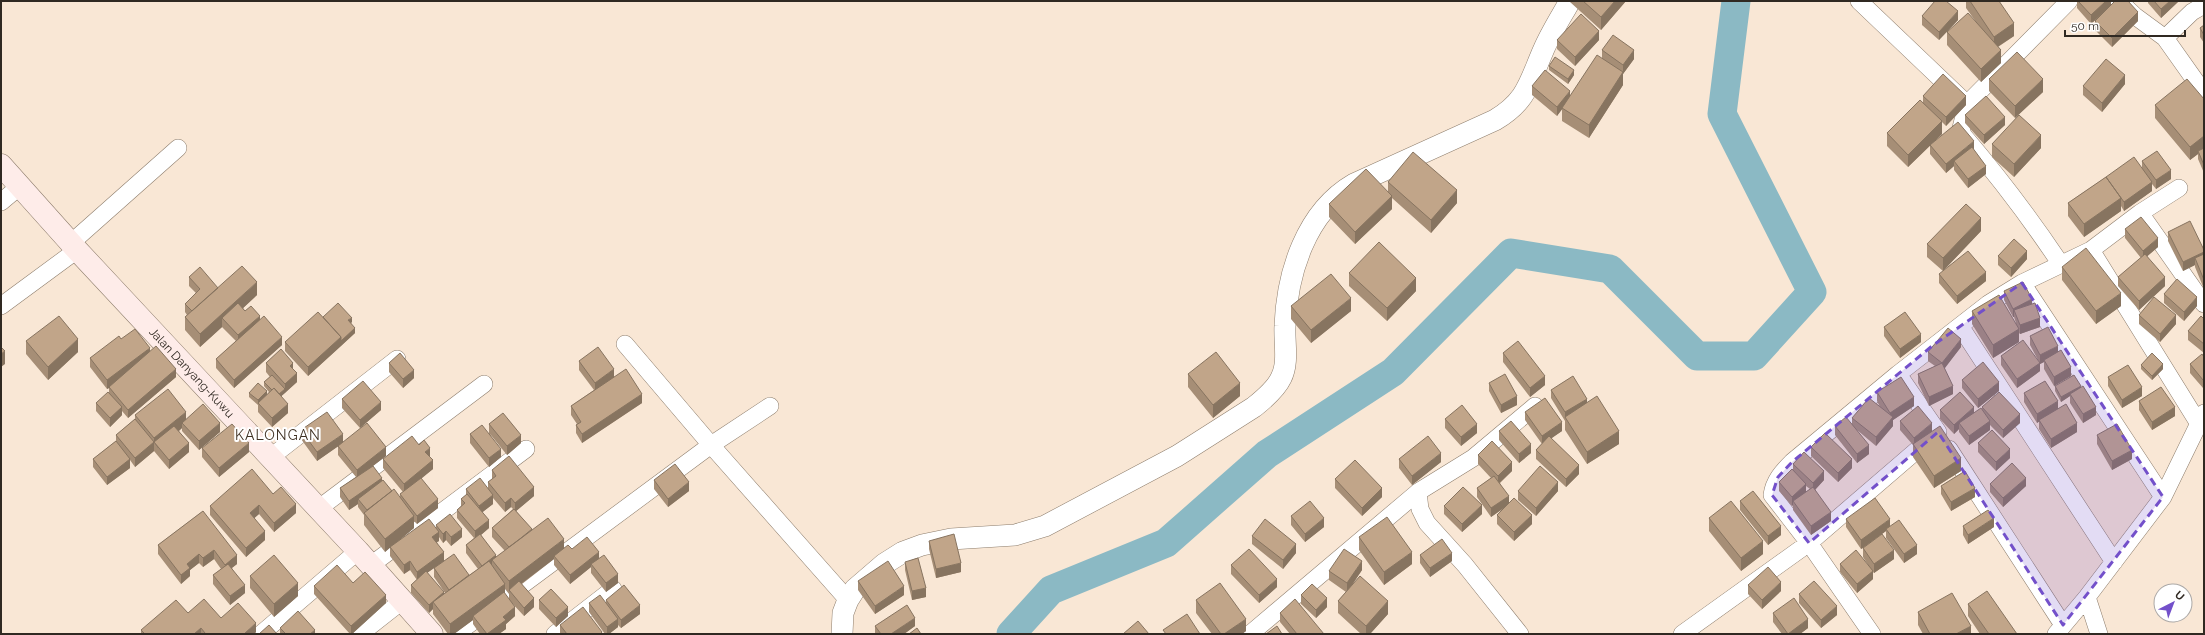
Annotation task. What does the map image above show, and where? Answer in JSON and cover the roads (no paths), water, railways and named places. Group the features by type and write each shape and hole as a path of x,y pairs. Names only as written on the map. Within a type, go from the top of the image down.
{"main road":[{"name":"Jalan Danyang-Kuwu","path":"1,164 74,247 364,558 432,634"}],"street":[{"path":"842,634 843,613 848,600 867,577 903,552 922,544 950,539 1015,535 1045,526 1176,456 1254,407 1265,398 1281,378 1285,366 1285,314 1293,271 1302,244 1327,204 1338,193 1354,184 1495,120 1520,102 1530,84 1544,49 1570,1"},
{"path":"1859,1 1967,104"},
{"path":"2060,263 2020,205 1963,135 1961,128 1967,104 2069,1"},
{"path":"2119,1 2135,16 2165,38 2204,93"},
{"path":"2165,38 2192,12 2204,5"},
{"path":"1,306 74,247 178,148"},
{"path":"1,202 20,186"},
{"path":"1872,634 1809,543 1772,495 1773,487 1778,477 1792,462 1898,374 1988,304 2022,283 2060,263 2091,250 2140,213 2179,188"},
{"path":"2140,213 2204,304"},
{"path":"1898,374 1938,432 2060,629 2114,562 2163,497 2202,418 2091,250"},
{"path":"2022,283 2163,497"},
{"path":"1960,326 2114,562"},
{"path":"625,344 711,445 848,600"},
{"path":"271,458 397,359"},
{"path":"318,509 484,384"},
{"path":"456,634 711,445 770,406"},
{"path":"1250,634 1418,492 1473,458 1535,406"},
{"path":"1682,634 1809,543 1938,432"},
{"path":"261,634 364,558 526,449"},
{"path":"1418,492 1420,509 1427,523 1465,565 1520,634"},
{"path":"554,634 613,589"},
{"path":"2086,597 2099,634"},
{"path":"360,634 402,602"}],"waterway":[{"path":"1011,634 1051,590 1166,543 1267,454 1393,372 1511,253 1610,269 1697,356 1754,356 1812,292 1722,114 1736,1"}],"district":[{"name":"KALONGAN","path":"278,435"}]}
